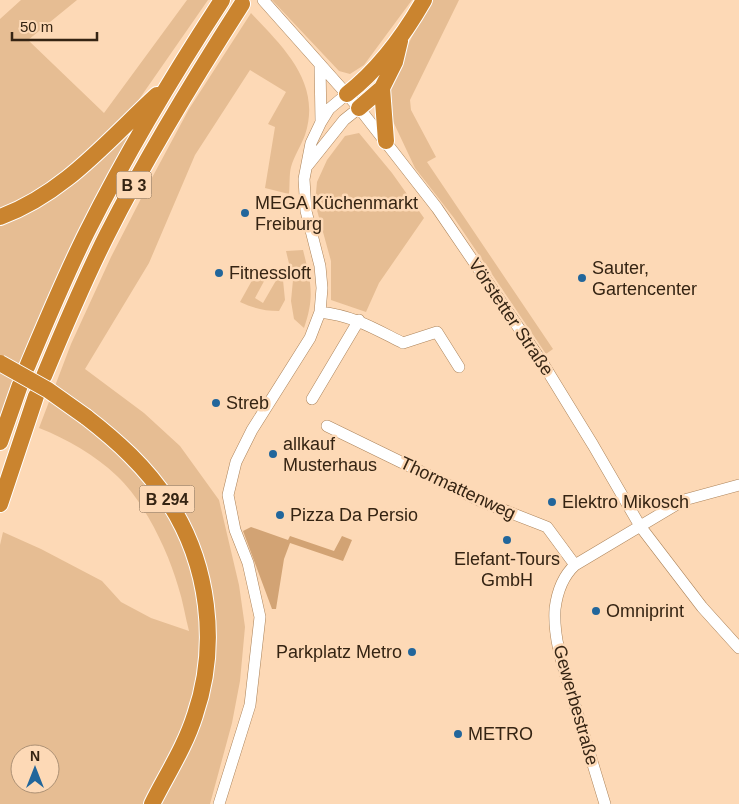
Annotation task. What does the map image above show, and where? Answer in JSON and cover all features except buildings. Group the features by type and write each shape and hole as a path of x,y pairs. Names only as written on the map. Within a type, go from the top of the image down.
{"highway":[{"name":"B 3","path":"27,367 88,231 169,83 222,0"},
{"path":"347,94 362,82 400,38 424,0"},
{"name":"B 3","path":"44,376 89,273 130,190 166,126 242,4"},
{"path":"359,108 382,88 395,62 400,38"},
{"path":"0,217 11,213 44,194 70,176 97,153 169,83"},
{"path":"382,88 386,141"},
{"name":"B 294","path":"0,363 48,390 86,417 125,449 146,472 168,501 187,536 193,552 206,606 206,658 200,698 196,714 181,750 155,798 139,804"},
{"path":"0,442 20,385"},
{"path":"0,504 36,396"}],"street":[{"name":"Vörstetter Straße","path":"263,0 359,108 437,208 542,362 640,526 702,607 739,648"},
{"path":"320,64 321,122"},
{"path":"219,804 250,705 260,617 248,562 235,530 228,495 236,462 252,430 310,338 320,312 322,288 320,266 303,191 306,166 311,143 321,122 329,110 347,94"},
{"path":"306,166 344,120 359,108"},
{"path":"320,312 334,313 359,320 403,343 437,332 459,366"},
{"path":"312,399 359,320"},
{"name":"Thormattenweg","path":"327,426 483,502 547,526 575,565"},
{"name":"Gewerbestraße","path":"606,804 563,666 556,637 555,610 557,597 566,575 575,565 684,500 739,485"}],"shaded area":[{"path":"21,0 77,0 28,40 104,113 187,0 208,0 133,108 138,124 0,423 0,19"},
{"path":"272,0 412,0 364,65 350,74 339,71"},
{"path":"430,0 459,0 410,100 411,110 436,157 427,162 553,349 546,354 454,218 415,168 391,117 389,103 391,86 406,49"},
{"path":"251,13 287,53 297,68 304,83 308,99 309,116 305,135 291,167 289,194 265,188 275,127 268,124 286,92 250,70 195,155 149,263 85,369 144,413 180,446 219,500 239,585 245,627 240,681 232,723 210,804 0,804 0,545 3,532 41,549 102,581 121,602 151,618 189,631 174,572 154,527 137,499 117,476 90,454 70,442 39,428 71,344 111,257 189,109"},
{"path":"359,133 392,173 424,218 379,283 366,312 331,300 331,261 315,203 317,182 327,160 345,136"},
{"path":"303,250 311,289 310,307 304,328 294,319 291,301 293,280 286,251"},
{"path":"265,267 270,270 255,298 263,303 278,277 283,280 285,300 279,311 259,309 240,302 255,275 260,277"},
{"path":"251,527 288,540 290,536 334,551 342,536 352,540 343,561 290,543 284,559 276,609 272,609 243,531"}],"place":[{"name":"MEGA Küchenmarkt Freiburg","path":"245,213"},
{"name":"Fitnessloft","path":"219,273"},
{"name":"Sauter, Gartencenter","path":"582,278"},
{"name":"Streb","path":"216,403"},
{"name":"allkauf Musterhaus","path":"273,454"},
{"name":"Elektro Mikosch","path":"552,502"},
{"name":"Pizza Da Persio","path":"280,515"},
{"name":"Elefant-Tours GmbH","path":"507,540"},
{"name":"Omniprint","path":"596,611"},
{"name":"Parkplatz Metro","path":"412,652"},
{"name":"METRO","path":"458,734"}]}
